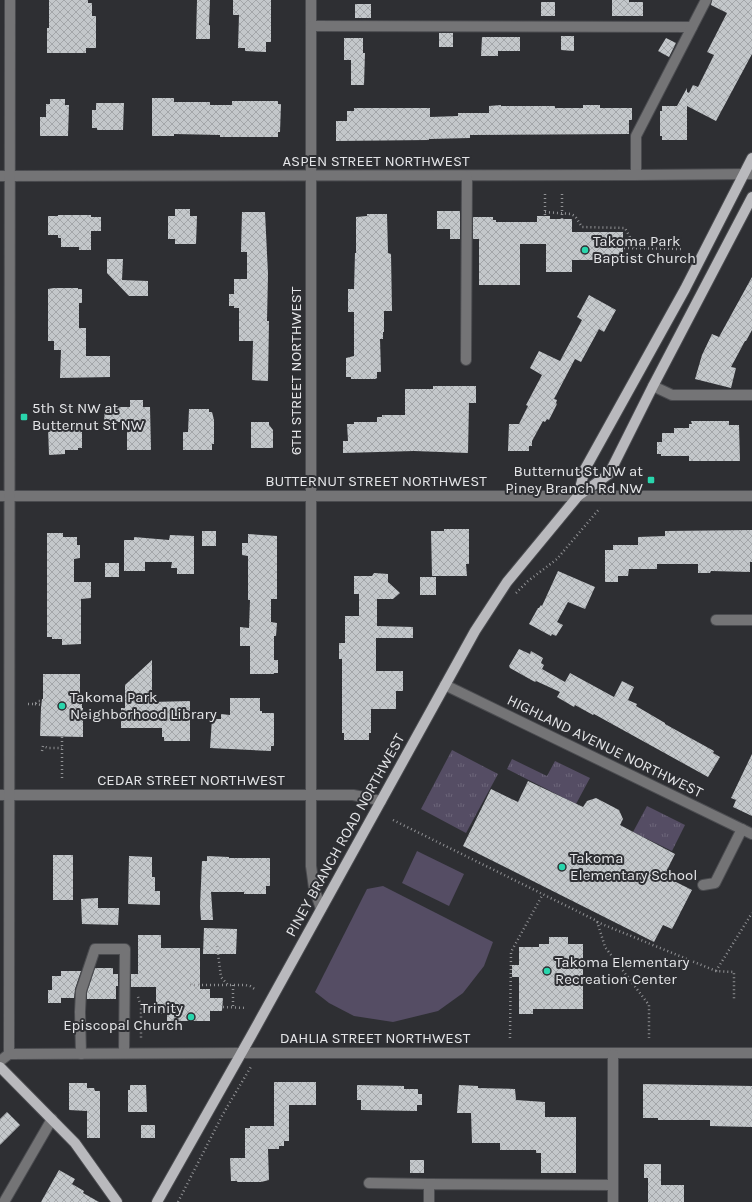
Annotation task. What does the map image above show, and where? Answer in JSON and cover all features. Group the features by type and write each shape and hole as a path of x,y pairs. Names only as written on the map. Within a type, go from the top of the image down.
{"main road":[{"name":"PINEY BRANCH ROAD NORTHWEST","path":"578,496 585,469 748,174 752,158"},
{"name":"PINEY BRANCH ROAD NORTHWEST","path":"157,1202 321,909 474,630 496,598 578,496 609,474 653,386 752,197"},
{"path":"0,1067 75,1143 117,1202"}],"street":[{"path":"0,1061 9,1054 5,911 5,795 9,781 5,496 5,176 10,0"},
{"name":"6TH STREET NORTHWEST","path":"311,0 311,795 312,875 321,909"},
{"path":"636,175 636,136 706,0"},
{"path":"311,26 692,27"},
{"name":"ASPEN STREET NORTHWEST","path":"5,176 467,176 748,174"},
{"path":"466,360 467,176"},
{"path":"653,386 672,395 752,395"},
{"name":"BUTTERNUT STREET NORTHWEST","path":"5,496 752,496"},
{"path":"716,620 752,620"},
{"name":"HIGHLAND AVENUE NORTHWEST","path":"445,684 752,834"},
{"name":"CEDAR STREET NORTHWEST","path":"5,795 353,795 380,801"},
{"path":"703,885 715,883 742,829"},
{"path":"80,1054 80,1012 82,991 95,949 125,949 124,1053"},
{"name":"DAHLIA STREET NORTHWEST","path":"9,1054 752,1053"},
{"path":"613,1054 613,1202"},
{"path":"4,1202 52,1119"},
{"path":"369,1183 613,1185"},
{"path":"429,1184 429,1202"}],"path":[{"path":"545,194 545,216"},
{"path":"562,194 562,219"},
{"path":"545,212 571,214 576,216 582,227 625,228 634,248"},
{"path":"624,248 682,249"},
{"path":"516,593 528,581 557,558 601,506"},
{"path":"28,704 35,704 38,701 42,703"},
{"path":"62,737 62,781"},
{"path":"42,751 43,746 48,748 62,748"},
{"path":"393,820 597,921 716,971 734,972 734,999"},
{"path":"510,1038 511,952 543,894"},
{"path":"716,971 752,913"},
{"path":"597,921 605,947 649,1005 649,1038"},
{"path":"217,946 221,977 228,985"},
{"path":"233,985 233,1008"},
{"path":"190,986 250,986 256,990"},
{"path":"223,1007 247,1008"},
{"path":"178,1202 223,1114 249,1071"}],"green space":[{"path":"452,750 498,774 466,833 421,809"},
{"path":"512,759 547,776 555,761 590,778 576,804 507,769"},
{"path":"647,806 685,825 672,851 633,832"},
{"path":"417,851 464,874 449,906 402,883"},
{"path":"383,886 493,942 484,966 463,993 438,1011 393,1022 354,1016 329,1003 315,992 367,889"}],"building":[{"path":"49,0 88,0 88,3 92,3 92,16 96,16 96,48 86,48 86,53 47,53"},
{"path":"197,0 210,0 210,39 196,39"},
{"path":"233,0 271,0 271,42 266,42 266,52 245,51 245,48 238,48 239,15 233,15"},
{"path":"612,0 643,2 643,16 612,16"},
{"path":"712,0 752,0 752,54 716,121 687,106 687,140 662,140 662,136 660,136 660,111 662,111 662,106 677,106 687,88 687,92 689,93 693,85 698,87 714,55 707,52 727,13 711,5"},
{"path":"541,2 555,2 555,16 541,16"},
{"path":"355,4 371,4 371,18 355,18"},
{"path":"439,33 453,33 453,47 439,47"},
{"path":"561,36 574,36 574,51 561,50"},
{"path":"482,37 520,37 520,51 498,51 498,56 481,56"},
{"path":"344,38 363,38 363,53 365,53 364,85 351,85 351,60 344,60"},
{"path":"666,38 676,43 669,57 658,51"},
{"path":"152,98 174,98 174,102 210,102 210,105 232,105 232,101 278,101 278,104 281,104 280,132 278,132 278,137 220,137 220,135 174,134 174,136 152,136"},
{"path":"50,99 65,99 65,105 69,105 68,136 40,136 40,117 46,117 46,104 50,104"},
{"path":"96,103 124,103 123,130 97,130 97,128 92,128 92,110 96,110"},
{"path":"501,105 583,108 583,105 600,105 600,108 632,108 632,120 629,120 629,134 470,135 470,138 429,140 336,141 336,121 347,121 347,111 354,111 354,108 430,108 430,117 458,116 458,113 489,113 489,106"},
{"path":"175,209 190,209 190,216 197,216 196,244 175,244 175,239 168,239 168,216 175,216"},
{"path":"437,211 460,211 460,239 450,239 450,229 437,229"},
{"path":"242,212 265,212 268,274 267,321 269,321 268,381 252,380 253,341 239,341 239,308 229,306 229,294 234,294 234,279 247,279 247,252 241,252"},
{"path":"367,214 387,214 388,253 391,254 392,311 384,311 383,339 380,339 381,372 377,372 377,378 375,379 351,379 351,377 346,377 346,358 354,356 354,312 348,312 348,289 354,289 356,217 367,216"},
{"path":"91,215 91,217 101,217 101,231 91,231 91,250 79,250 79,247 61,247 61,238 58,238 58,235 48,235 48,216"},
{"name":"Takoma Park Baptist Church","path":"537,216 550,216 550,219 572,219 572,232 623,232 623,260 572,260 572,272 546,272 546,244 520,244 520,285 479,285 479,239 473,239 473,217 493,217 493,220 496,220 496,222 537,222"},
{"path":"107,259 123,259 122,280 148,281 148,296 129,296 107,273"},
{"path":"752,277 752,330 731,367 736,368 731,388 695,379 702,355 712,334 719,337"},
{"path":"48,289 82,289 82,303 79,303 79,328 86,328 86,356 110,356 110,377 60,378 61,350 54,350 54,341 48,341"},
{"path":"589,295 616,310 604,332 599,329 581,362 575,359 554,399 557,400 557,404 549,420 547,419 545,422 543,421 532,441 532,446 529,446 529,451 508,451 509,424 519,424 528,406 526,405 542,375 530,368 539,351 560,361 582,320 577,317"},
{"path":"433,386 476,386 476,403 469,403 468,453 414,451 343,453 343,441 348,441 347,424 354,424 354,422 377,422 377,417 382,417 382,415 405,415 405,389 433,389"},
{"path":"130,400 143,400 143,407 150,407 151,450 127,450 127,422 104,422 105,407 130,407"},
{"path":"189,409 209,409 209,412 212,412 214,420 214,444 212,444 212,450 183,450 183,432 188,432"},
{"path":"691,421 729,421 729,425 739,425 740,461 689,461 689,456 661,456 661,454 657,454 657,442 662,442 662,433 674,433 674,428 689,428 689,424 692,424"},
{"path":"251,422 269,422 269,425 273,430 273,448 251,448"},
{"path":"79,426 79,428 82,428 82,448 78,448 78,450 65,450 65,454 49,455 48,427"},
{"path":"444,529 469,529 469,564 466,564 467,576 432,576 431,531 444,531"},
{"path":"752,530 752,562 750,562 750,572 711,571 710,573 698,573 698,564 657,564 657,569 629,569 628,576 618,576 618,582 605,582 605,550 613,550 613,545 638,545 638,537 665,536 665,531"},
{"path":"202,531 216,531 216,546 202,546"},
{"path":"47,533 63,533 63,537 77,537 77,545 80,545 80,558 74,559 74,582 91,582 91,598 81,599 81,644 62,645 62,639 52,639 52,637 47,637"},
{"path":"248,534 277,536 277,599 271,599 271,622 277,623 276,636 274,636 274,660 278,660 278,673 274,674 250,674 250,646 240,646 240,627 249,628 250,600 248,600 248,556 242,555 242,543 248,543"},
{"path":"170,535 194,536 194,574 177,574 177,568 171,568 172,562 145,562 145,571 124,571 124,540 134,540 134,537 169,540"},
{"path":"105,563 119,563 119,577 105,577"},
{"path":"558,571 595,587 585,609 568,602 557,622 563,625 556,636 552,634 551,636 529,624 538,608 541,605 542,606"},
{"path":"374,573 388,574 388,582 400,593 393,599 377,599 377,626 413,627 413,638 376,638 376,671 403,671 403,691 396,691 396,709 371,709 371,733 369,733 369,740 344,740 344,733 342,733 342,659 339,659 339,643 345,643 345,616 359,616 359,594 354,594 354,576 372,576"},
{"path":"420,577 436,577 436,595 420,595"},
{"path":"519,649 530,654 531,651 543,658 541,663 544,665 542,669 565,682 570,673 614,697 622,681 634,687 628,700 637,704 636,706 665,724 714,751 713,753 720,757 708,777 594,714 593,715 575,705 574,707 557,697 560,692 536,681 535,682 510,668 509,666"},
{"path":"152,660 152,702 190,701 190,741 164,741 164,737 162,737 162,728 121,728 121,708 125,708 125,685"},
{"name":"Takoma Park Neighborhood Library","path":"43,674 80,674 80,699 82,699 83,708 83,737 40,736 41,708 43,699"},
{"path":"230,698 260,698 260,711 262,711 262,713 274,713 274,746 271,746 271,751 210,748 212,719 221,719 221,714 230,715"},
{"path":"752,754 752,816 733,807 736,800 731,798"},
{"path":"528,781 583,807 587,801 596,798 619,810 623,819 620,825 675,854 664,876 692,890 672,929 663,925 654,942 463,846 491,789 518,802"},
{"path":"53,855 73,855 73,900 53,900"},
{"path":"129,856 152,857 152,877 155,877 155,891 160,891 160,905 128,904"},
{"path":"207,856 229,858 270,858 270,886 266,886 266,894 211,892 213,920 201,920 200,906 202,861 207,861"},
{"path":"98,898 98,908 119,908 118,925 82,924 81,899"},
{"path":"204,928 237,929 236,954 203,954"},
{"path":"138,935 161,935 161,948 200,948 200,989 210,989 210,998 223,998 222,1011 210,1011 210,1021 167,1021 167,1014 156,1014 156,987 131,987 131,974 138,974"},
{"name":"Takoma Elementary Recreation Center","path":"549,937 568,937 568,944 583,944 583,1009 533,1009 533,1014 519,1014 519,977 512,977 512,965 519,965 519,947 539,947 539,944 549,944"},
{"path":"95,968 113,968 113,974 118,974 116,999 87,999 87,992"},
{"path":"61,971 81,971 75,989 74,998 61,998 61,1003 48,1003 48,990 52,990 52,976 61,976"},
{"path":"274,1082 316,1082 316,1105 289,1105 289,1141 284,1141 284,1146 279,1146 279,1149 268,1149 269,1180 261,1182 231,1181 230,1158 245,1158 245,1128 250,1128 250,1126 274,1126"},
{"path":"69,1083 87,1083 87,1088 94,1088 95,1091 100,1091 100,1138 87,1138 87,1111 69,1110"},
{"path":"643,1084 752,1086 752,1127 710,1126 710,1120 658,1120 658,1118 643,1118"},
{"path":"130,1085 146,1085 147,1112 128,1112 128,1090 130,1090"},
{"path":"357,1085 404,1086 404,1089 418,1089 418,1094 422,1094 422,1105 417,1105 417,1111 361,1110 361,1100 357,1100"},
{"path":"459,1085 478,1086 478,1088 515,1089 516,1100 545,1102 545,1117 576,1117 576,1173 541,1173 541,1153 536,1153 536,1150 500,1150 500,1143 472,1143 471,1113 457,1113"},
{"path":"7,1112 20,1125 0,1145 0,1119"},
{"path":"141,1125 155,1125 155,1138 141,1138"},
{"path":"410,1160 424,1160 424,1173 410,1173"},
{"path":"644,1164 661,1164 661,1185 684,1185 684,1202 648,1202 648,1178 644,1178"},
{"path":"59,1170 75,1179 72,1184 84,1191 83,1193 99,1202 41,1202"}],"place":[{"name":"Takoma Park Baptist Church","path":"585,250"},
{"name":"5th St NW at Butternut St NW","path":"24,417"},
{"name":"Butternut St NW at Piney Branch Rd NW","path":"651,480"},
{"name":"Takoma Park Neighborhood Library","path":"62,706"},
{"name":"Takoma Elementary School","path":"562,867"},
{"name":"Takoma Elementary Recreation Center","path":"547,971"},
{"name":"Trinity Episcopal Church","path":"191,1017"}]}
